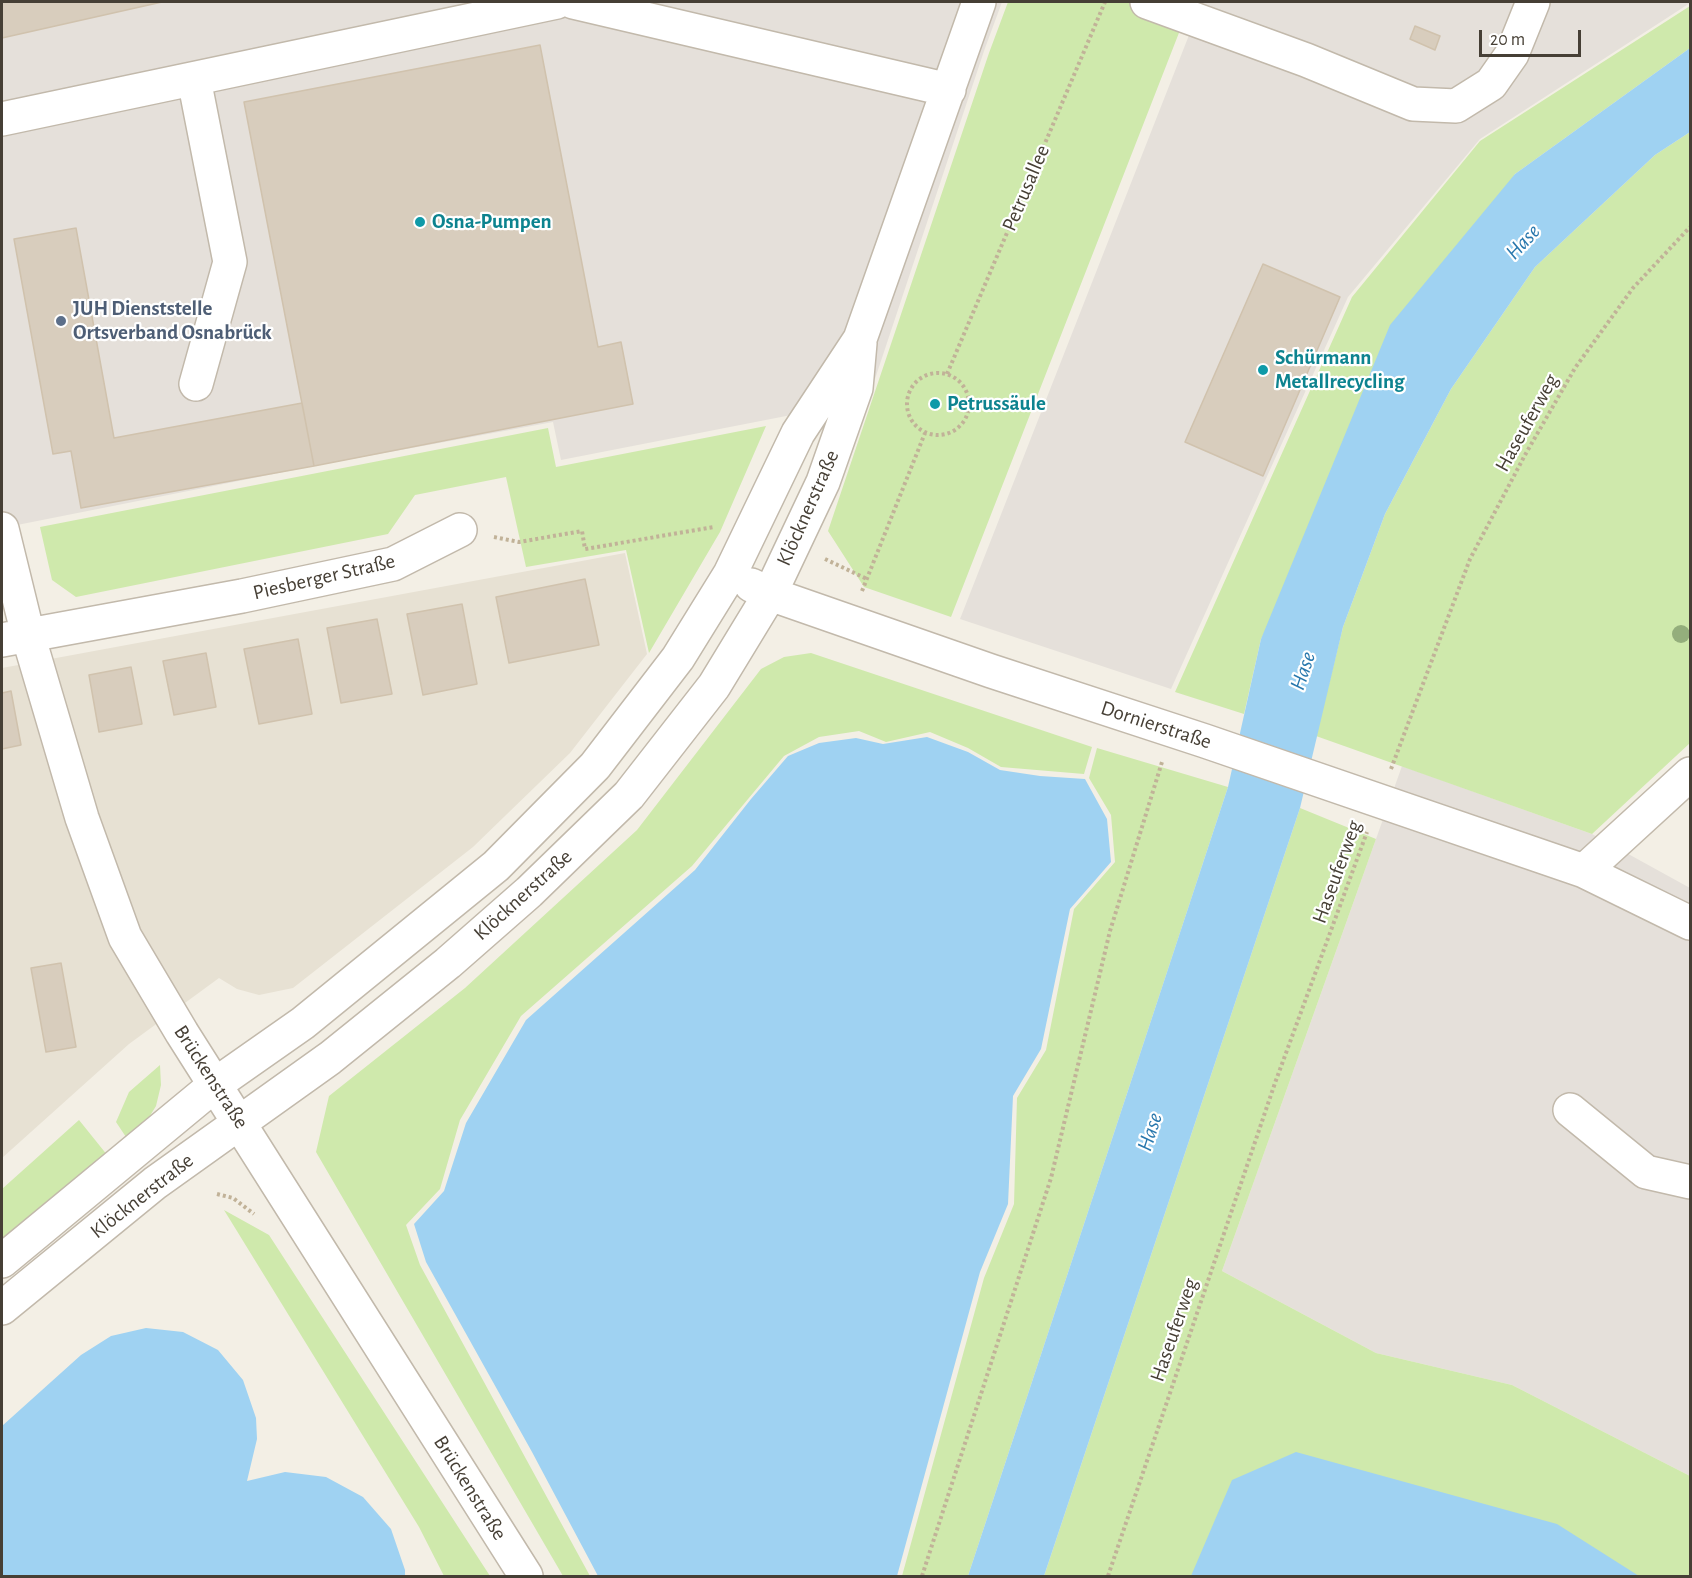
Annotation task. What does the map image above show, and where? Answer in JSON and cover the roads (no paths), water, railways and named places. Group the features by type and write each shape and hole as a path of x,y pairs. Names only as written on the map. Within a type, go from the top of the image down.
{"street":[{"path":"2,119 557,2"},
{"path":"573,2 949,90"},
{"name":"Klöcknerstraße","path":"2,1261 216,1084 303,1023 495,866 595,766 678,658 730,574 798,433 860,339 980,2"},
{"path":"1147,2 1306,60 1413,104 1455,106 1491,84 1512,54 1533,2"},
{"path":"194,79 230,262 196,384"},
{"name":"Klöcknerstraße","path":"2,1308 155,1183 330,1058 448,963 529,892 629,795 714,686 770,594 827,472 856,388 860,339"},
{"name":"Brückenstraße","path":"2,530 15,638 125,937 526,1576"},
{"name":"Piesberger Straße","path":"15,638 242,596 393,564 460,530"},
{"name":"Dornierstraße","path":"730,574 770,594 992,671 1317,778 1584,871 1690,923"},
{"path":"1584,871 1690,774"},
{"path":"1570,1110 1646,1172 1690,1182"}],"water":[{"name":"Hase","path":"1690,48 1690,132 1655,155 1535,267 1451,389 1385,514 1343,627 1300,808 1044,1576 968,1576 1228,787 1261,639 1390,325 1515,174"},
{"path":"927,737 968,752 1000,770 1085,779 1107,819 1111,862 1070,909 1041,1049 1013,1096 1008,1204 980,1272 897,1576 598,1576 426,1262 414,1224 444,1191 466,1123 526,1020 695,870 788,756 819,743 856,738 883,744"},
{"path":"146,1328 183,1332 218,1350 243,1380 256,1418 257,1439 247,1481 285,1472 326,1477 363,1497 391,1529 405,1576 2,1576 2,1426 81,1355 111,1336"},
{"path":"1296,1452 1557,1524 1639,1576 1191,1576 1232,1480"}],"place":[{"name":"Osna-Pumpen","path":"420,222"},
{"name":"JUH Dienststelle Ortsverband Osnabrück","path":"61,321"},
{"name":"Schürmann Metallrecycling","path":"1263,370"},
{"name":"Petrussäule","path":"935,404"}]}
